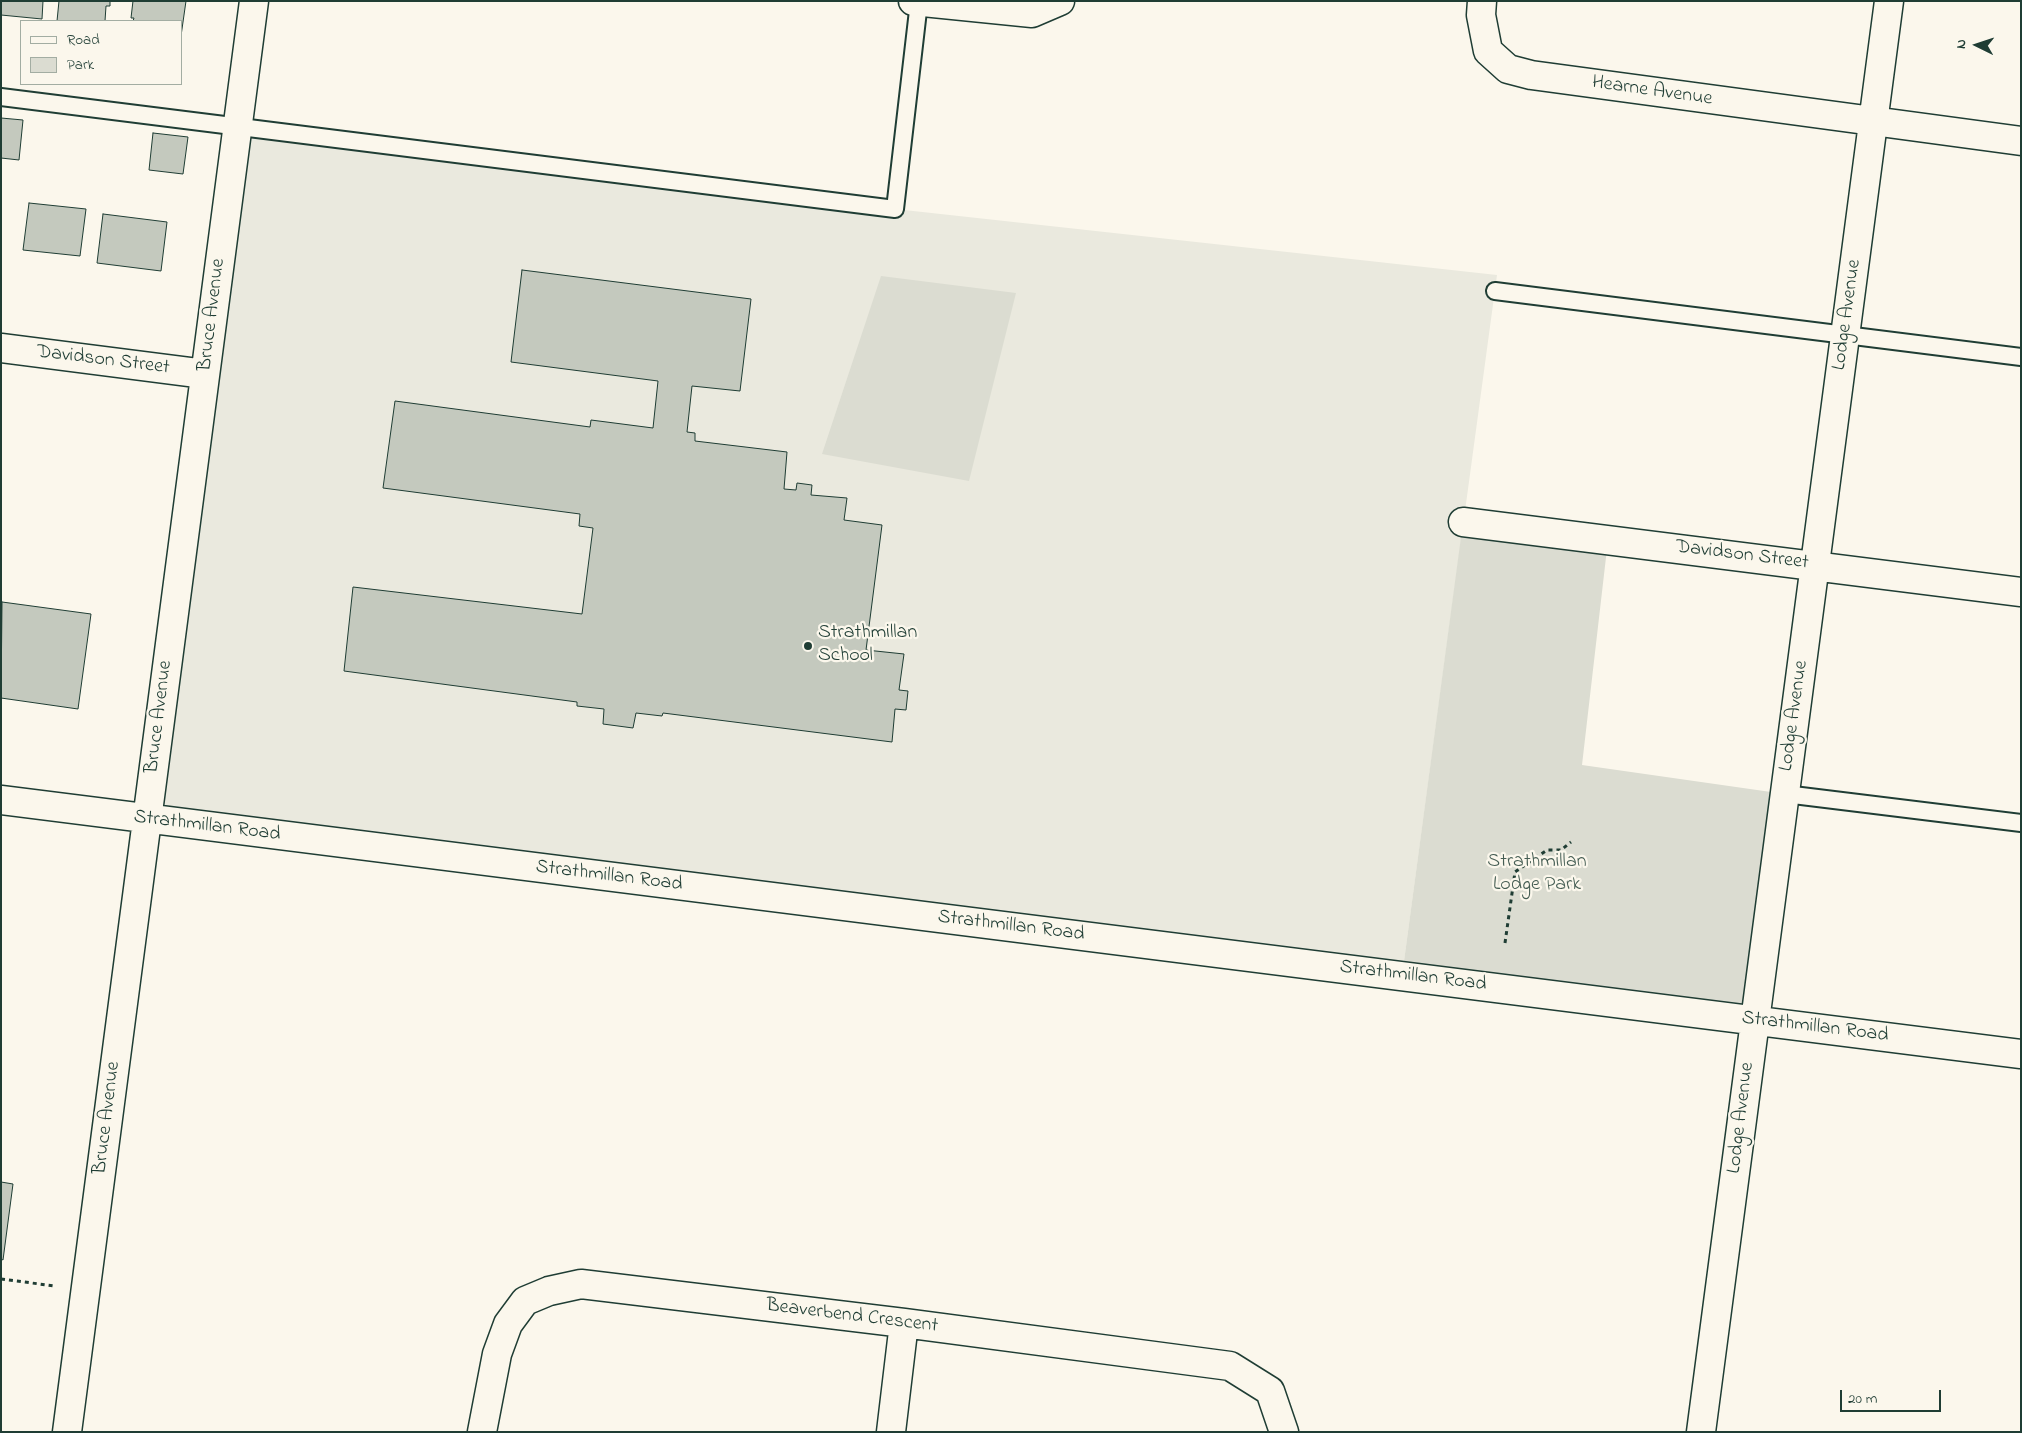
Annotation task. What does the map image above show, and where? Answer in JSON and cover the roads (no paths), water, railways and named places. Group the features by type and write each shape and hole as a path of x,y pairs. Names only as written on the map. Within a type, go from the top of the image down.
{"street":[{"name":"Bruce Avenue","path":"67,1432 254,1"},
{"path":"916,2 1032,13 1060,1"},
{"name":"Hearne Avenue","path":"1482,1 1481,16 1488,51 1508,69 1531,75 2021,142"},
{"name":"Lodge Avenue","path":"1701,1432 1890,1"},
{"name":"Davidson Street","path":"1,348 205,374"},
{"name":"Davidson Street","path":"1463,522 2021,592"},
{"name":"Strathmillan Road","path":"1,800 2021,1054"},
{"name":"Beaverbend Crescent","path":"482,1432 496,1354 508,1324 525,1301 550,1291 582,1284 904,1323 1230,1366 1270,1391 1280,1413 1284,1432"},
{"path":"891,1432 904,1323"}],"lane":[{"path":"1,97 895,209 916,2"},
{"path":"1495,291 2021,357"},
{"path":"1785,794 2021,823"}],"place":[{"name":"Strathmillan School","path":"808,646"}],"park label":[{"name":"Strathmillan Lodge Park","path":"1537,874"}]}
